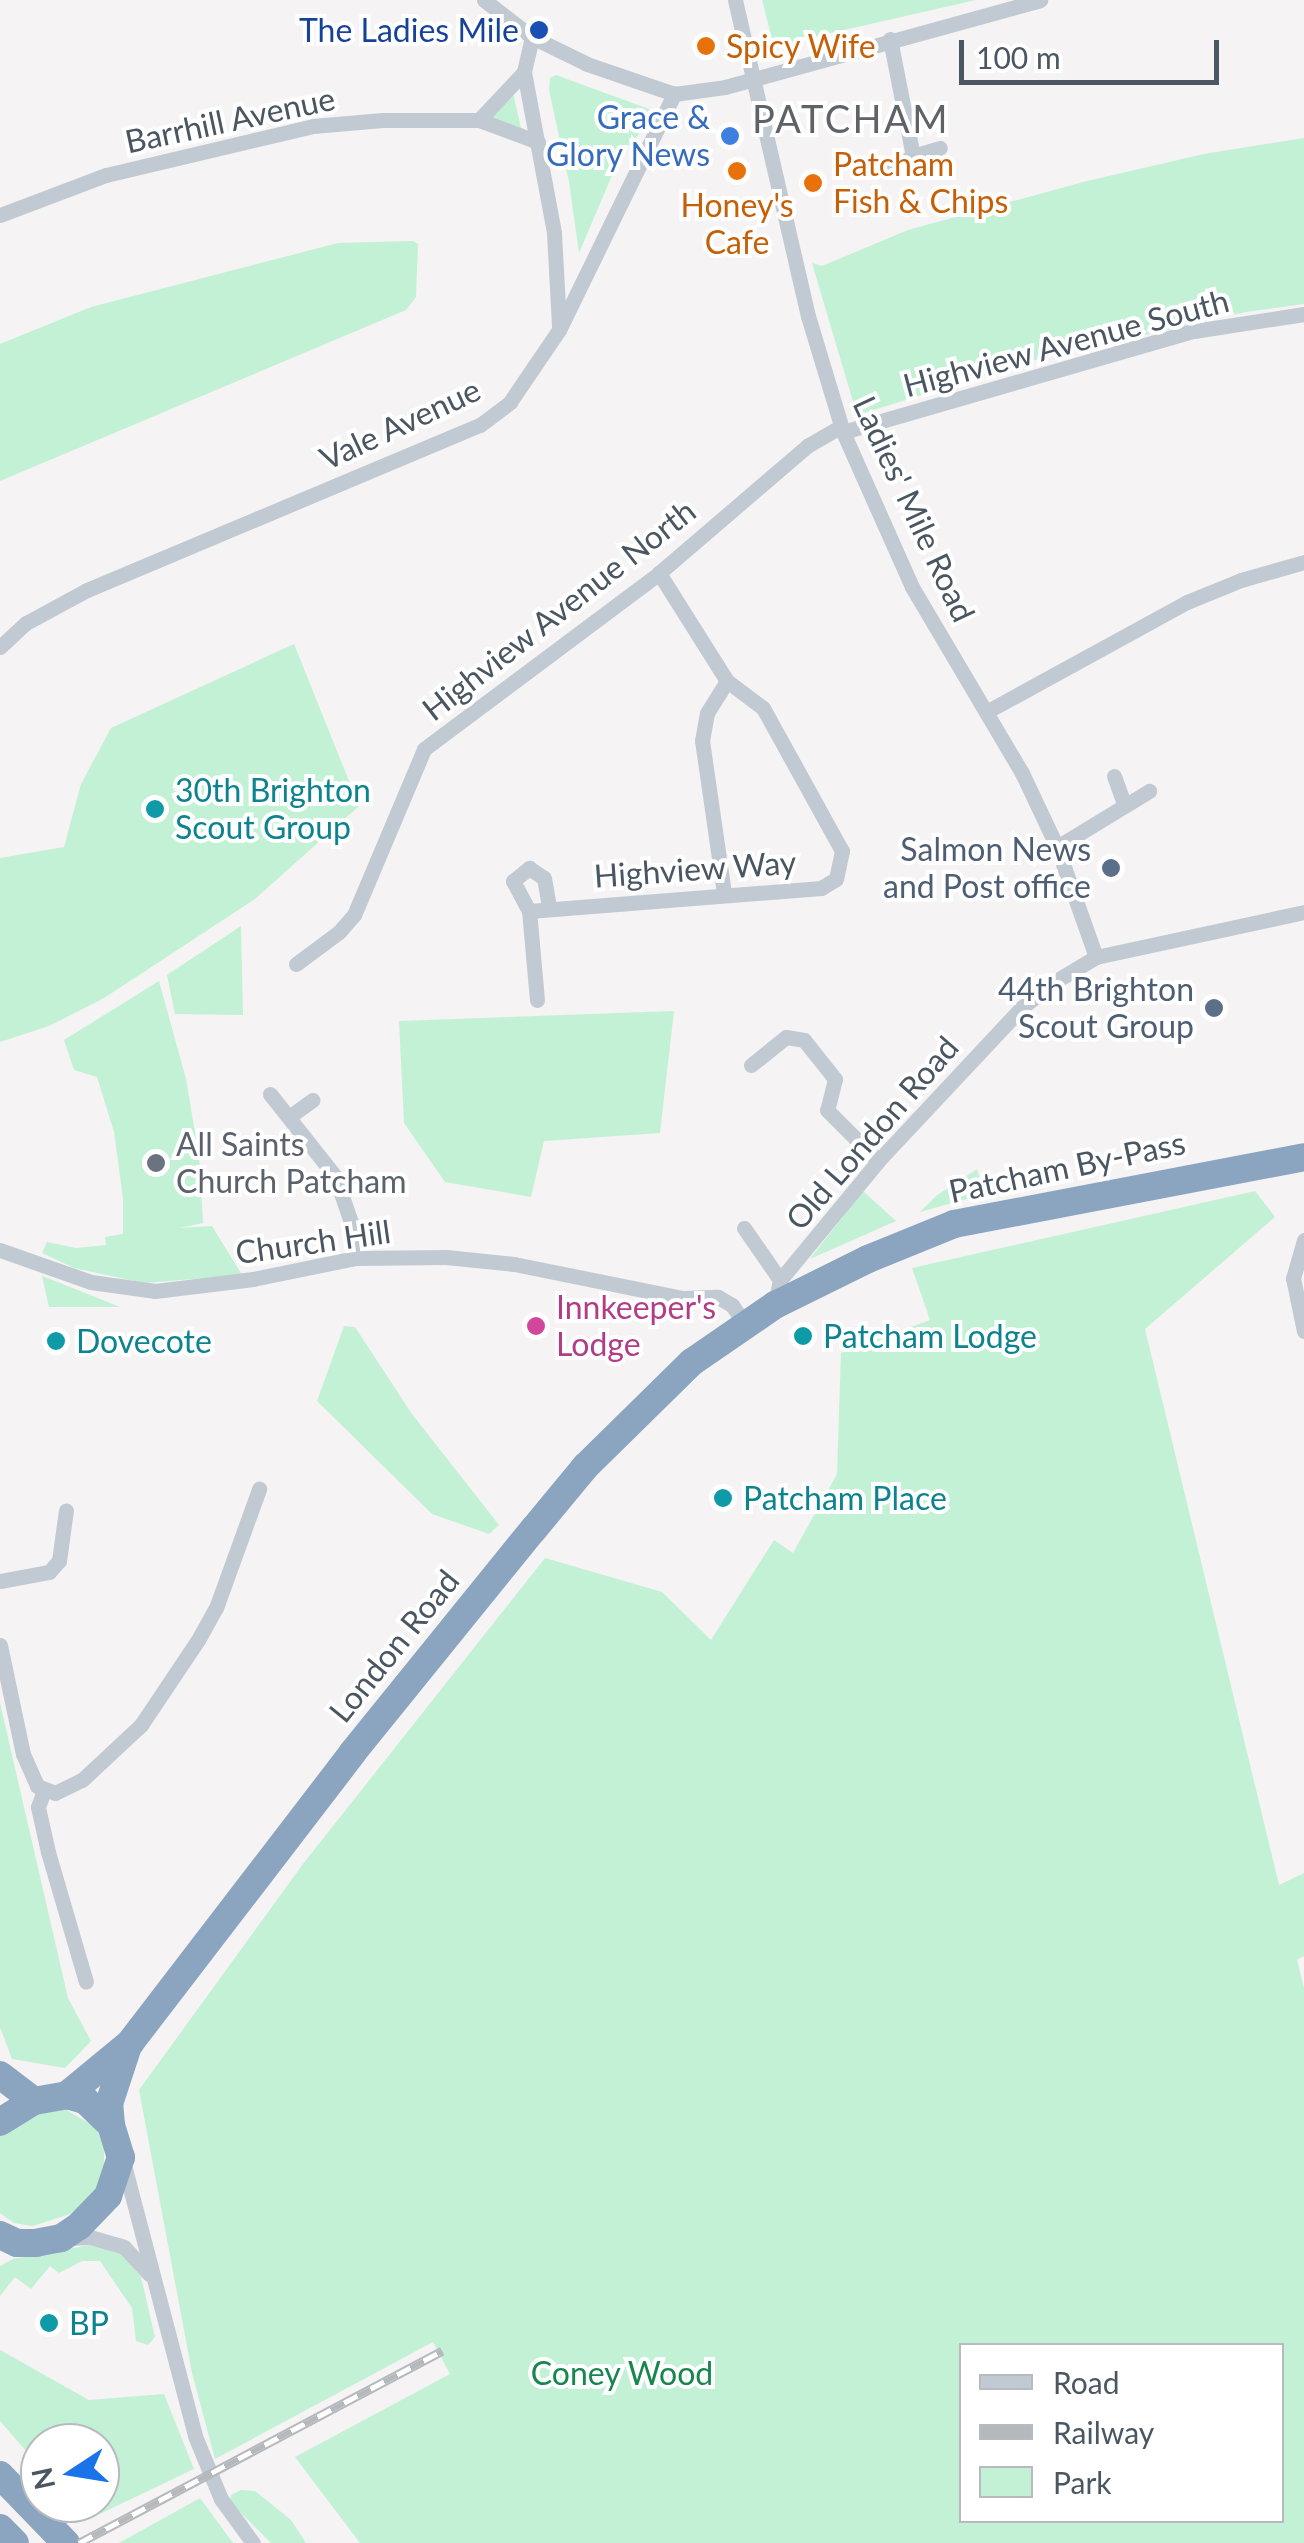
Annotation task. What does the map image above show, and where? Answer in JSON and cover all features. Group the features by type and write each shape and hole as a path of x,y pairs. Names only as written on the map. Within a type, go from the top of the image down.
{"highway":[{"path":"1262,1162 1268,1150 1296,1145 1304,1149"},
{"name":"Patcham By-Pass","path":"744,1323 778,1292 954,1224 1304,1157"},
{"name":"London Road","path":"67,2095 130,2043 353,1752 586,1466 661,1390 744,1323"},
{"name":"London Road","path":"111,2125 109,2104 114,2079 130,2043"},
{"path":"0,2075 34,2101"},
{"path":"0,2122 34,2101 67,2095 85,2100 111,2125 121,2157 108,2196 92,2216 61,2238 6,2243"},
{"path":"0,2452 20,2490"},
{"path":"0,2475 20,2494"},
{"path":"0,2528 14,2543"}],"street":[{"path":"484,0 532,37 587,64 674,94 699,92 1040,0"},
{"name":"Ladies' Mile Road","path":"735,0 808,316 842,429 912,588 986,712 1057,847 1096,957"},
{"path":"532,37 524,72 554,233 559,330"},
{"path":"890,39 914,156"},
{"path":"479,120 524,72"},
{"name":"Vale Avenue","path":"0,648 26,623 87,590 480,425 510,402 559,330 674,94"},
{"name":"Barrhill Avenue","path":"0,215 106,174 313,126 383,120 479,120 538,142"},
{"path":"894,166 940,148"},
{"name":"Highview Avenue South","path":"842,429 1194,331 1304,314"},
{"name":"Highview Avenue North","path":"296,964 339,932 372,879 405,784 424,749 659,573 781,466 842,429"},
{"path":"986,712 1186,602 1304,562"},
{"name":"Highview Way","path":"529,911 821,888 836,879 842,851 763,708 727,681 659,573"},
{"path":"724,893 702,741 707,713 727,681"},
{"path":"1114,776 1124,804"},
{"path":"1057,847 1149,791"},
{"name":"Highview Way","path":"537,1000 529,911 513,881 529,868 544,878 549,907"},
{"name":"Old London Road","path":"778,1292 878,1161 1021,1008 1096,957 1304,912"},
{"path":"339,932 351,946"},
{"path":"752,1065 786,1037 804,1040 835,1079 827,1110 878,1161"},
{"path":"270,1094 335,1176 352,1225 356,1258"},
{"path":"289,1117 312,1100"},
{"path":"744,1228 778,1292"},
{"path":"1304,1240 1293,1278 1304,1331"},
{"name":"Church Hill","path":"0,1250 91,1282 155,1290 252,1278 356,1258 462,1258 618,1282 682,1298 718,1297 732,1304 744,1323"},
{"path":"0,1645 23,1754 36,1786 55,1793 82,1780 142,1725 216,1608 259,1489"},
{"path":"0,1581 49,1572 59,1561 66,1510"},
{"path":"44,1790 38,1807 86,1982"},
{"path":"121,2157 195,2436 221,2498 253,2543"},
{"path":"61,2238 90,2237 124,2247 154,2281"}],"green space":[{"path":"762,0 976,0 774,46"},
{"path":"556,75 649,109 652,117 619,159 579,253 569,182 549,90 550,78"},
{"path":"513,93 521,128 486,117"},
{"path":"1304,138 1304,304 1246,312 1035,360 857,415 812,263 822,266 908,230 1083,182 1204,154"},
{"path":"338,243 418,244 416,297 406,310 0,481 0,344 91,307"},
{"path":"294,644 359,806 255,899 104,998 49,1026 0,1042 0,858 64,847 81,784 111,728"},
{"path":"241,926 243,1015 175,1014 167,975"},
{"path":"159,981 186,1079 199,1156 203,1223 180,1228 212,1226 242,1275 144,1283 74,1268 42,1253 47,1242 76,1248 106,1245 105,1237 123,1234 123,1198 114,1132 97,1077 74,1070 64,1040"},
{"path":"674,1011 660,1133 544,1141 531,1197 445,1182 404,1123 399,1021"},
{"path":"977,1169 984,1194 920,1212 936,1196"},
{"path":"863,1191 896,1221 810,1259"},
{"name":"Coney Wood","path":"1255,1191 1275,1217 1145,1329 1279,1885 1304,1873 1304,1956 1297,1960 1304,1988 1304,2543 360,2543 295,2457 450,2374 433,2342 215,2459 192,2373 139,2090 303,1864 545,1558 662,1592 711,1640 774,1540 793,1553 837,1474 841,1353 930,1320 912,1268"},
{"path":"42,1276 93,1296 120,1307 49,1307"},
{"path":"344,1326 355,1327 412,1414 499,1525 489,1534 432,1514 317,1401"},
{"path":"0,1703 68,1998 91,2041 65,2068 12,2059 0,2027"},
{"path":"65,2109 95,2127 104,2144 104,2175 92,2197 73,2213 33,2226 14,2223 0,2213 0,2135 24,2116"},
{"path":"90,2245 120,2252 141,2277 155,2337 148,2345 136,2341 132,2308 100,2261 82,2261 59,2273 50,2266 31,2289 15,2277 0,2296 0,2266 13,2259"},
{"path":"0,2350 89,2400 164,2394 194,2469 120,2504 120,2423 20,2423 20,2444 0,2421"},
{"path":"241,2490 255,2491 291,2520 306,2543 271,2543 230,2502 231,2495"},
{"path":"200,2498 233,2543 119,2543"}],"railway":[{"path":"79,2543 442,2351"}],"place":[{"name":"The Ladies Mile","path":"539,30"},
{"name":"Spicy Wife","path":"706,46"},
{"name":"Grace & Glory News","path":"730,136"},
{"name":"Honey's Cafe","path":"737,171"},
{"name":"Patcham Fish & Chips","path":"813,183"},
{"name":"30th Brighton Scout Group","path":"155,809"},
{"name":"Salmon News and Post office","path":"1111,868"},
{"name":"44th Brighton Scout Group","path":"1214,1008"},
{"name":"All Saints Church Patcham","path":"156,1163"},
{"name":"Innkeeper's Lodge","path":"536,1326"},
{"name":"Patcham Lodge","path":"803,1336"},
{"name":"Dovecote","path":"56,1341"},
{"name":"Patcham Place","path":"723,1498"},
{"name":"BP","path":"49,2323"}],"district":[{"name":"PATCHAM","path":"851,119"}]}
